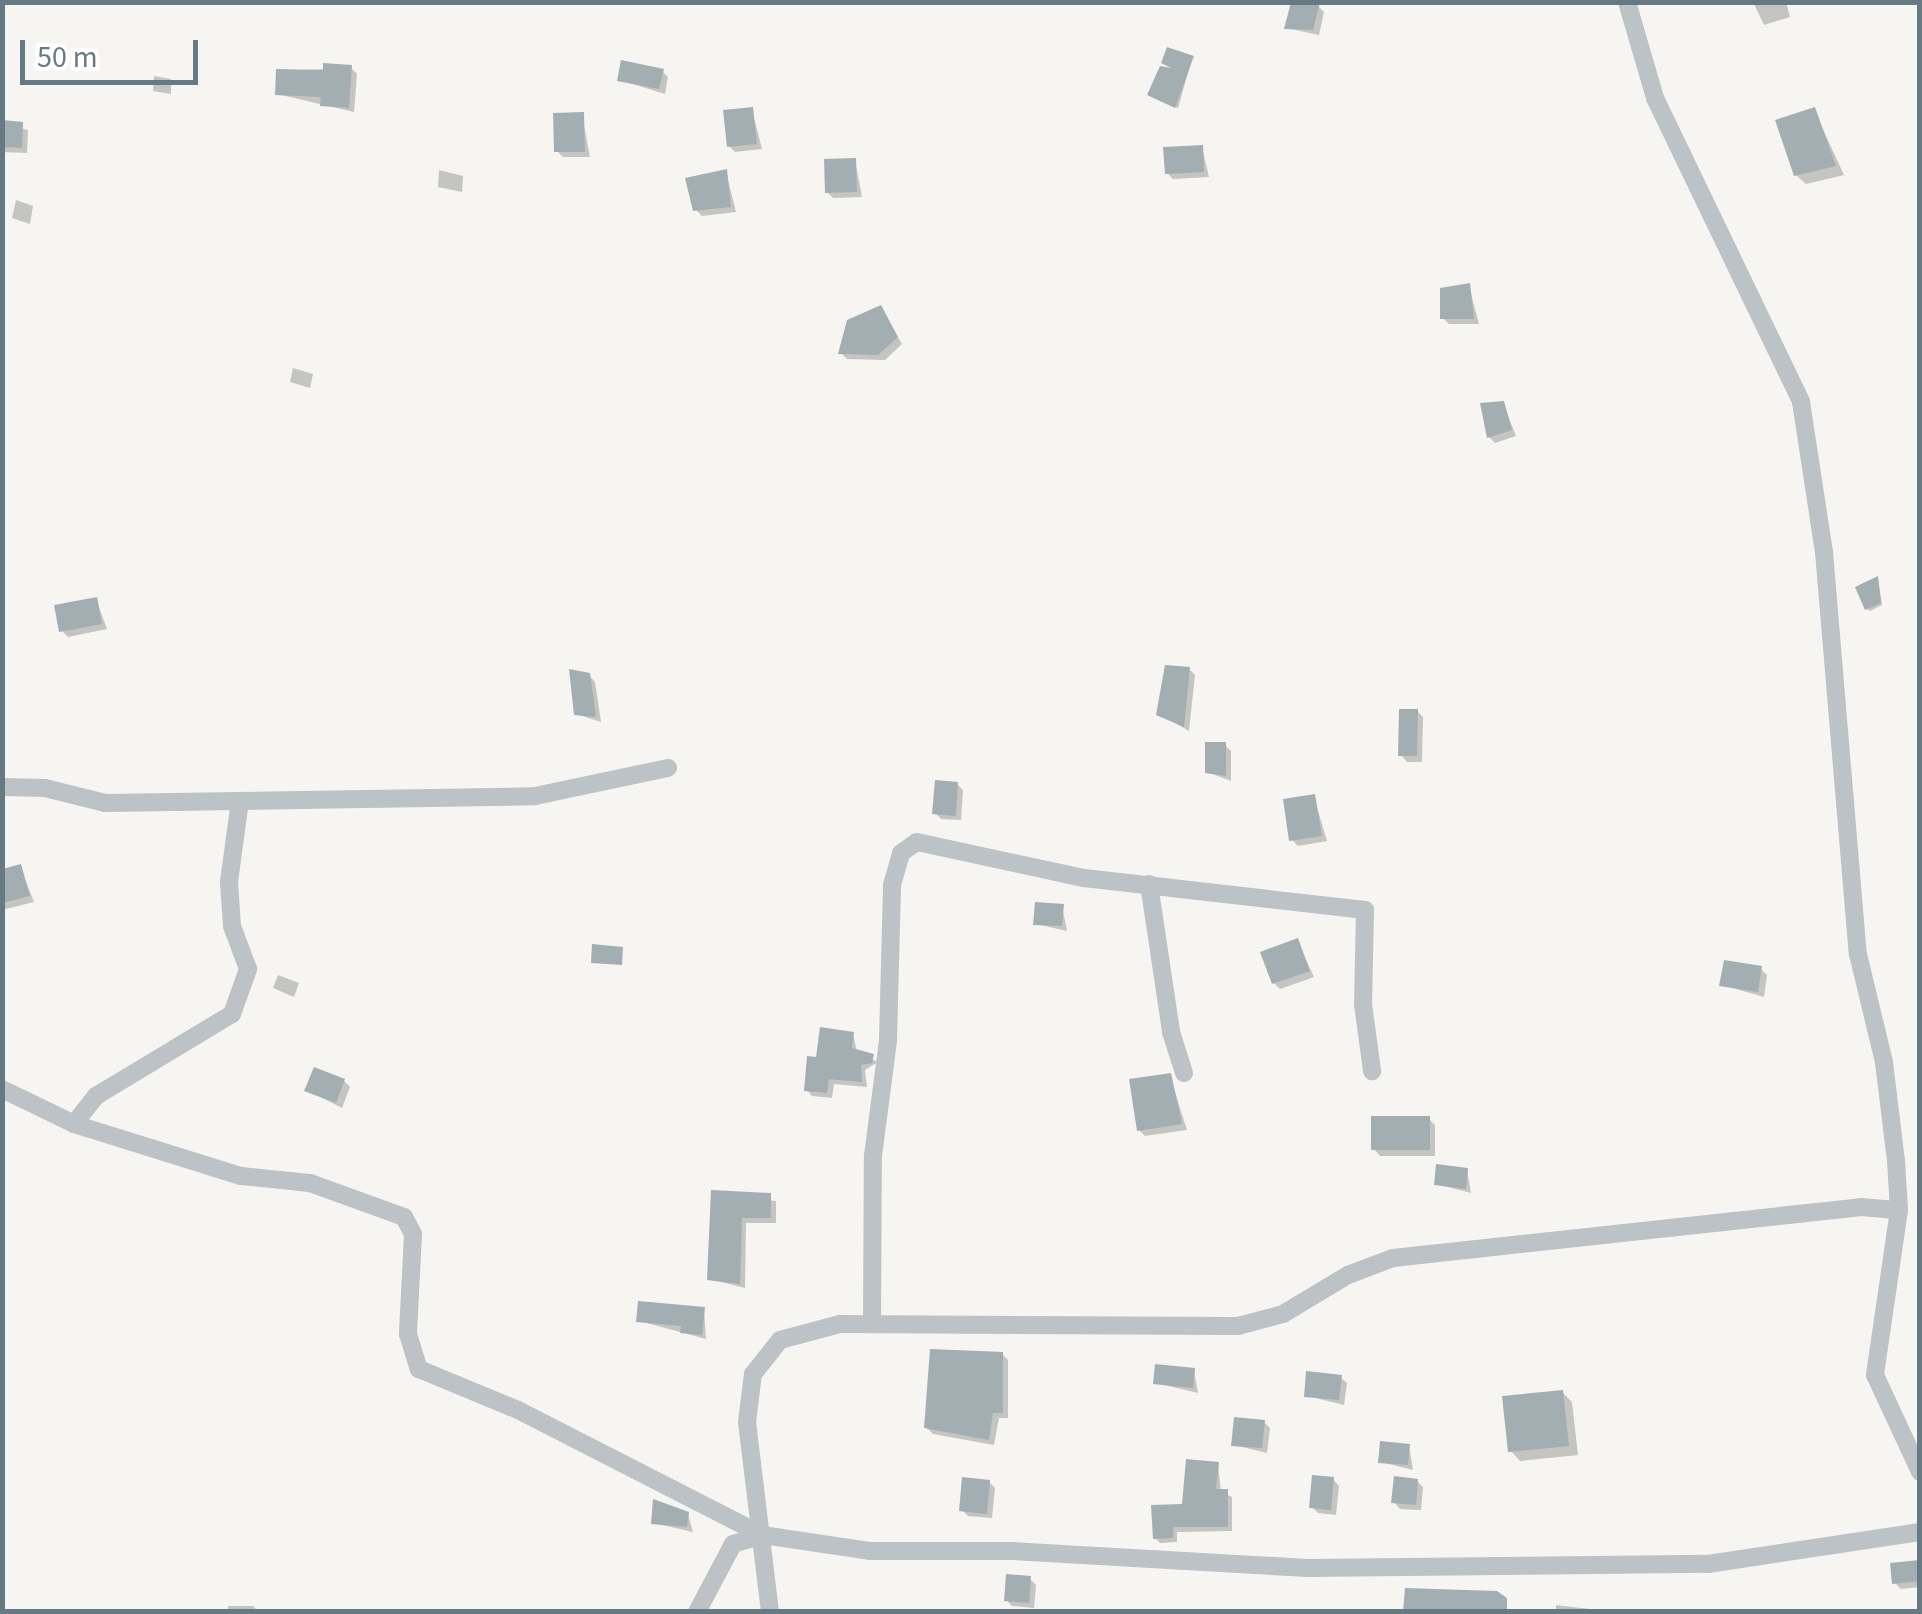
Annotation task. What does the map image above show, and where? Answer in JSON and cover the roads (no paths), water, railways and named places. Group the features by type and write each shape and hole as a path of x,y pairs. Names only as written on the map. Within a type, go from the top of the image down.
{"street":[{"path":"1627,2 1654,98 1801,402 1824,552 1858,954 1884,1062 1899,1210 1875,1375 1920,1472"},
{"path":"2,787 44,788 106,803 535,796 668,768"},
{"path":"74,1124 96,1096 232,1014 248,969 232,926 229,882 240,801"},
{"path":"872,1324 873,1156 888,1040 892,885 901,853 917,842 1084,878 1365,910 1363,1004 1372,1071"},
{"path":"1149,884 1171,1032 1184,1073"},
{"path":"2,1089 74,1124 241,1176 310,1184 404,1217 413,1234 408,1334 419,1369 518,1410 762,1535 872,1551 1012,1551 1191,1566 1308,1568 1708,1564 1920,1532"},
{"path":"770,1612 747,1422 753,1374 780,1340 840,1324 1238,1326 1283,1314 1348,1275 1393,1258 1861,1207 1899,1210"},
{"path":"698,1612 733,1544 762,1535"}]}
